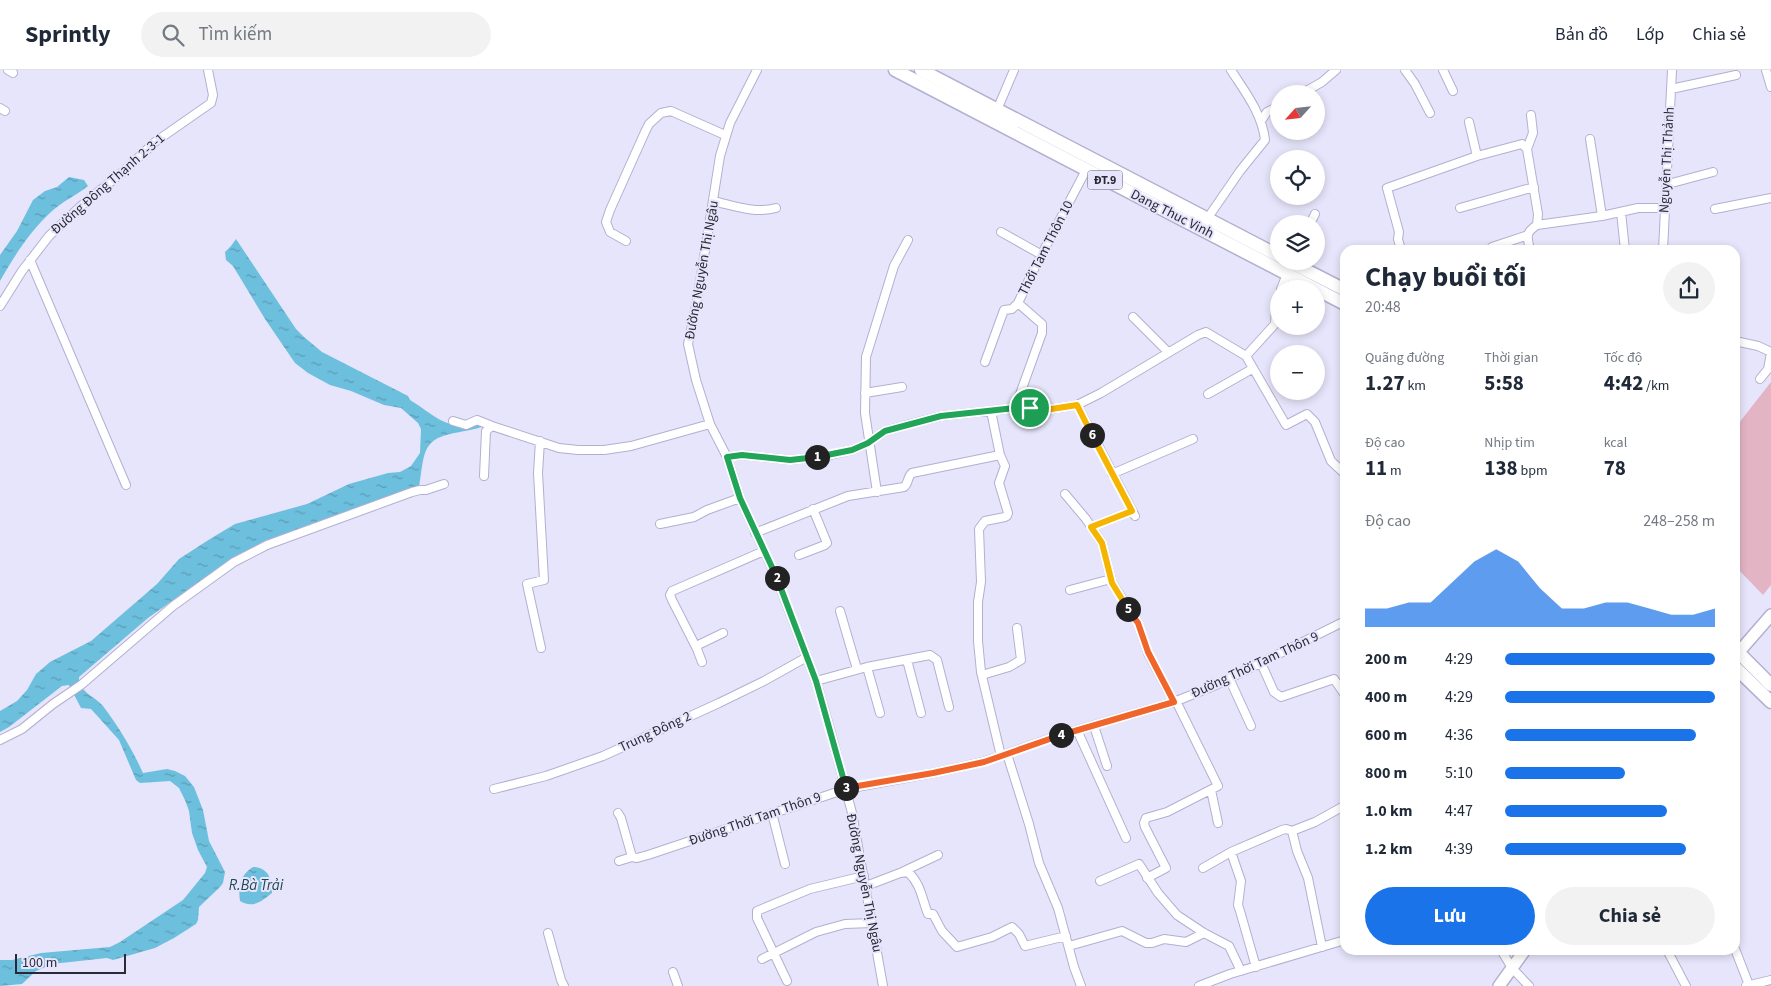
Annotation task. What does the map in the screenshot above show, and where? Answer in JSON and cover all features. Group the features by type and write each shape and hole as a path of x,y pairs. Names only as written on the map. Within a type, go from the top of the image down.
{"main road":[{"name":"Dang Thuc Vinh","path":"895,70 1086,170 1270,256"},
{"name":"Dang Thuc Vinh","path":"921,70 1270,251"},
{"name":"Dang Thuc Vinh","path":"1295,270 1306,280"},
{"name":"Dang Thuc Vinh","path":"1301,270 1340,288"},
{"name":"Dang Thuc Vinh","path":"1325,294 1340,301"},
{"path":"1740,649 1771,615"},
{"path":"1740,657 1771,685"},
{"path":"1740,672 1771,702"},
{"path":"1499,986 1521,955"}],"street":[{"name":"Đường Đông Thạnh 2-3-1","path":"0,306 30,260 49,236 81,206 119,176 155,142 211,103 213,95 208,70"},
{"name":"Đường Nguyễn Thị Ngâu","path":"757,70 725,134 688,344 696,380 710,424 727,457 740,498 777,579 816,681 846,788 866,886 883,986"},
{"path":"997,110 1014,70"},
{"path":"1206,219 1265,140 1263,126 1252,102 1231,70"},
{"path":"1317,85 1336,70"},
{"path":"1405,70 1415,84 1430,113"},
{"path":"1443,70 1453,91"},
{"name":"Nguyễn Thị Thảnh","path":"1663,245 1668,184 1672,70"},
{"path":"1766,70 1771,87"},
{"path":"1671,89 1736,75"},
{"path":"1261,121 1270,110"},
{"path":"626,241 610,232 606,222 645,132 656,117 661,113 671,111 725,134"},
{"path":"1531,115 1533,132 1527,149 1538,214 1538,225"},
{"path":"1470,122 1477,156"},
{"path":"1590,139 1602,216"},
{"path":"1400,245 1399,232 1387,188 1477,156 1522,144 1527,149"},
{"name":"Thới Tam Thôn 10","path":"1015,408 1042,334 1042,324 1018,303 1086,170"},
{"path":"1668,184 1713,172"},
{"path":"1460,208 1534,187"},
{"path":"1715,209 1771,198"},
{"path":"714,201 748,210 765,211 776,208"},
{"path":"1529,245 1529,231 1538,225 1602,216 1638,208 1665,208"},
{"path":"1621,212 1624,245"},
{"path":"1001,232 1042,255"},
{"path":"1500,245 1528,235"},
{"path":"877,492 865,414 866,357 894,266 908,240"},
{"path":"30,260 126,485"},
{"path":"985,362 1004,310 1012,309 1018,303"},
{"path":"1134,317 1168,352"},
{"path":"1246,356 1270,329"},
{"path":"727,457 742,455 790,460 825,456 852,450 868,443 885,431 941,416 1015,408 1045,410 1077,405 1206,332 1246,356 1286,425 1307,414 1315,422 1331,461 1340,469"},
{"path":"1740,342 1758,346 1771,355 1768,368 1760,378"},
{"path":"1208,394 1252,369"},
{"path":"865,393 902,387"},
{"path":"1077,405 1133,513 1091,527"},
{"path":"991,411 1004,466 999,482 1008,516 985,521 980,529 981,582 978,602 978,641 982,675 1004,755 1029,824 1039,863 1058,908 1081,986"},
{"path":"453,421 466,425 477,420 559,448 578,450 604,450 632,446 710,424"},
{"path":"484,476 486,431 492,426"},
{"path":"1112,474 1193,439"},
{"path":"540,441 538,473 544,580 527,584 541,648"},
{"path":"755,533 848,496 904,487 912,473 1000,455"},
{"path":"0,740 22,729 47,708 81,685 173,606 234,562 277,542 420,490 444,484"},
{"path":"1065,494 1102,543 1111,579 1138,623 1148,652 1218,786 1168,812 1146,818 1145,827 1166,868 1147,878"},
{"path":"660,524 694,517 707,510 740,498"},
{"path":"799,555 827,543 813,509"},
{"path":"702,662 696,646 672,600 670,595 672,590 764,551"},
{"path":"1070,590 1111,579"},
{"path":"840,610 857,669"},
{"name":"Đường Thời Tam Thôn 9","path":"619,861 648,855 846,788 933,773 1004,755 1077,730 1175,702 1261,663 1340,624"},
{"path":"982,675 1009,667 1020,660 1017,628"},
{"path":"696,646 723,633"},
{"path":"816,681 857,669 930,655 937,660 949,707"},
{"name":"Trung Đông 2","path":"494,789 546,776 604,756 764,682 807,657"},
{"path":"907,660 921,713"},
{"path":"1261,663 1274,692 1281,697 1334,679 1340,688"},
{"path":"867,667 880,713"},
{"path":"1229,678 1251,726"},
{"path":"1094,726 1107,766"},
{"path":"1077,730 1126,838"},
{"path":"1210,790 1218,823"},
{"path":"1203,868 1231,852 1282,830 1292,831 1315,822 1340,808"},
{"path":"618,813 632,857"},
{"path":"772,813 785,864"},
{"path":"1292,831 1297,851 1308,878 1322,947"},
{"path":"1231,852 1241,881 1238,905 1256,967"},
{"path":"866,886 900,873 938,855"},
{"path":"1100,881 1139,864 1164,902 1177,915 1204,933 1229,946 1241,971"},
{"path":"900,873 908,872 915,879 923,896 928,914 933,914 942,931 957,947 992,937 1012,927 1019,934 1025,946 1066,936"},
{"path":"786,980 757,918 757,911 810,889 864,876"},
{"path":"762,959 816,932 845,924 872,923"},
{"path":"1069,946 1122,931 1146,943 1164,940 1186,942 1204,933"},
{"path":"548,933 564,986"},
{"path":"1199,986 1241,971 1340,942"},
{"path":"1504,955 1512,968 1529,986"},
{"path":"1670,955 1686,986"},
{"path":"1738,955 1752,985 1771,980"},
{"path":"672,972 678,986"}],"shaded area":[{"path":"1771,382 1771,585 1763,595 1740,571 1740,422"}],"water":[{"path":"69,177 84,180 88,186 56,207 44,218 23,244 0,281 0,255 17,231 33,200 45,191 57,187"},
{"name":"R.Bà Trải","path":"236,239 296,329 322,352 408,396 410,400 441,420 455,425 466,426 479,423 486,425 447,435 431,443 424,456 419,487 366,504 250,549 204,578 148,618 79,677 84,691 103,706 114,722 130,747 143,773 167,769 175,771 185,776 194,787 203,810 209,841 225,872 223,883 199,907 196,924 155,948 113,960 107,958 52,964 36,971 22,984 0,986 0,960 12,960 41,953 110,947 183,900 205,873 207,867 198,850 192,833 189,811 179,788 170,781 140,783 136,780 119,740 91,709 81,708 69,685 62,686 0,732 0,711 17,701 27,690 36,674 50,662 91,641 157,584 179,559 210,539 235,524 307,504 349,484 388,473 400,472 411,466 420,453 421,429 418,423 401,408 384,405 351,391 330,385 308,373 295,363 265,319 233,266 226,260 225,252"},
{"name":"R.Bà Trải","path":"253,867 266,872 272,883 272,893 257,903 249,904 240,901 239,891 245,874"}],"route":[{"path":"1077,405 1132,511 1091,527 1102,543 1112,583 1138,623 1148,652 1174,702 1060,735 984,762 846,788 816,681 777,579 740,498 727,457 742,455 790,460 825,456 852,450 868,443 885,431 941,416 1030,408 1045,410 1077,405"}]}
